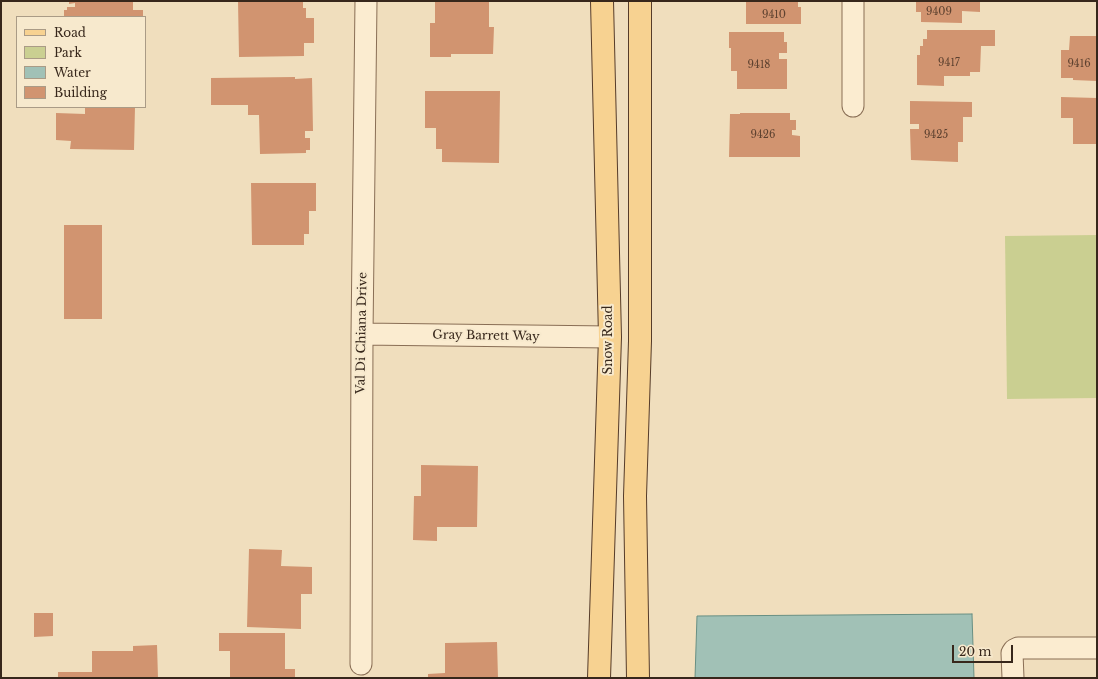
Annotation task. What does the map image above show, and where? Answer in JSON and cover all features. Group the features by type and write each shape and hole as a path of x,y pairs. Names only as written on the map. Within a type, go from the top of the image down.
{"main road":[{"name":"Snow Road","path":"599,678 610,337 602,1"},
{"path":"638,678 635,496 640,341 640,1"}],"street":[{"name":"Val Di Chiana Drive","path":"361,664 362,334 366,1"},
{"path":"853,1 853,106"},
{"name":"Gray Barrett Way","path":"362,334 610,337"},
{"path":"1013,678 1012,653 1018,648 1097,648"}],"green space":[{"path":"1097,235 1097,398 1007,399 1005,236"}],"water":[{"path":"972,614 974,678 695,678 697,616"}],"building":[{"path":"69,1 133,1 133,10 143,10 143,16 64,16 64,10 67,10 67,7 75,7 75,3 69,4"},
{"path":"238,1 303,1 303,8 306,8 306,18 314,18 314,43 304,43 304,56 239,57"},
{"path":"435,1 489,1 489,27 494,27 493,54 451,54 451,57 430,57 430,23 435,23"},
{"path":"746,1 798,1 798,7 801,7 801,24 746,24"},
{"path":"916,1 980,1 980,12 962,11 962,23 921,22 921,12 916,12"},
{"path":"927,30 995,30 995,46 981,46 980,72 970,72 970,76 944,76 944,86 917,85 917,55 920,55 920,46 923,46 923,39 927,39"},
{"path":"729,32 784,32 784,42 787,42 787,53 779,53 779,59 787,59 787,89 737,89 737,71 731,71"},
{"path":"1070,36 1097,36 1097,81 1061,78 1061,50 1069,50"},
{"path":"295,77 295,79 312,78 313,131 305,131 305,138 310,138 310,150 306,150 306,153 260,154 259,115 248,115 248,105 211,105 211,78"},
{"path":"425,91 500,91 499,163 442,162 442,149 436,149 436,128 425,128"},
{"path":"1061,97 1097,98 1097,144 1073,144 1073,118 1061,118"},
{"path":"910,101 972,102 972,117 963,117 963,142 958,142 958,162 911,160 910,129 919,129 919,124 910,124"},
{"path":"85,108 135,108 134,150 70,149 71,141 56,140 56,113 85,114"},
{"path":"790,113 790,120 796,120 796,130 792,130 792,135 800,136 800,157 729,157 730,114"},
{"path":"251,183 316,183 316,211 309,211 309,234 304,234 304,245 252,245"},
{"path":"64,225 102,225 102,319 64,319"},
{"path":"421,465 478,466 477,527 437,527 437,541 413,540 414,496 421,496"},
{"path":"249,549 282,550 281,566 312,567 312,594 301,594 301,629 247,627"},
{"path":"34,613 53,613 53,636 34,637"},
{"path":"219,633 285,633 285,669 295,669 295,678 230,678 230,651 219,651"},
{"path":"497,642 498,678 428,678 428,674 445,673 445,643"},
{"path":"157,645 158,678 58,678 58,672 92,672 92,651 133,651 133,646"}]}
